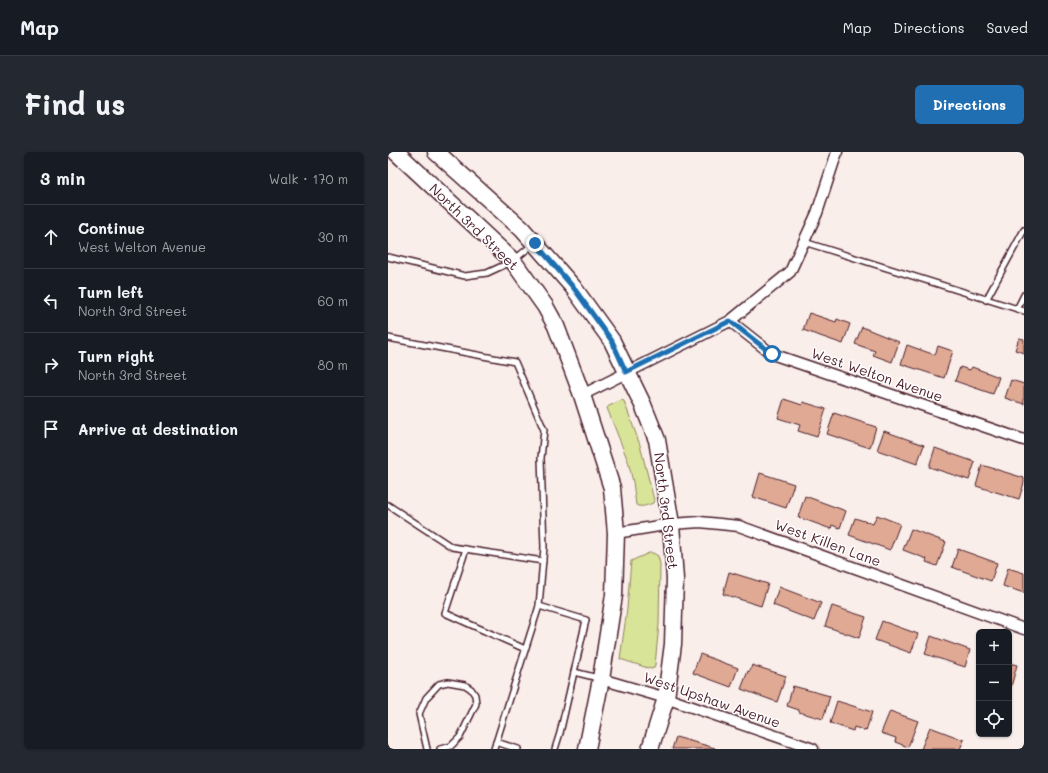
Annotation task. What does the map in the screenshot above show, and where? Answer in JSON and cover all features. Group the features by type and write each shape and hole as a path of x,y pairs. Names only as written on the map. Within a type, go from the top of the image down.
{"main road":[{"name":"North 3rd Street","path":"396,152 513,261 544,306 556,326 582,395 612,488 616,533 614,595 601,679 587,749"},
{"name":"North 3rd Street","path":"436,152 522,229 573,287 612,341 657,440 671,524 675,593 673,644 666,698 650,749"}],"street":[{"path":"582,395 730,321 790,272 818,213 837,152"},
{"name":"West Welton Avenue","path":"730,321 772,354 1024,440"},
{"name":"West Killen Lane","path":"616,533 671,524 700,522 739,526 1024,629"},
{"name":"West Upshaw Avenue","path":"601,679 666,698 813,749"}],"lane":[{"path":"986,300 1024,230"},
{"path":"804,242 1024,311"},
{"path":"388,257 465,276 487,273 513,261 535,243"},
{"path":"1017,309 1024,295"},
{"path":"388,338 515,362 544,430 541,458 544,547 539,606 494,749"},
{"path":"388,505 452,547 543,560"},
{"path":"466,549 445,613 525,649"},
{"path":"539,606 586,620 555,749"},
{"path":"574,672 601,679"},
{"path":"427,749 419,714 426,698 439,684 448,682 465,685 471,689 475,695 476,704 460,738 451,746 440,749"},
{"path":"496,742 518,749"}],"green space":[{"path":"622,400 624,401 640,445 654,500 653,503 644,506 636,505 628,461 607,408"},
{"path":"649,553 653,553 658,556 660,564 659,624 655,665 654,668 651,669 620,659 627,609 631,561"}],"building":[{"path":"809,313 836,322 837,319 850,324 843,344 803,330"},
{"path":"862,327 899,342 892,362 873,355 875,351 855,344"},
{"path":"1019,338 1024,339 1024,353 1015,350"},
{"path":"907,345 935,355 938,346 953,351 944,378 901,364"},
{"path":"960,367 970,370 972,367 999,377 993,394 955,381"},
{"path":"1011,380 1024,384 1024,404 1005,398"},
{"path":"784,399 802,405 803,402 826,409 817,437 798,431 800,425 778,418"},
{"path":"834,413 876,427 870,448 827,434"},
{"path":"884,431 924,445 917,464 877,450"},
{"path":"935,448 975,462 969,480 929,467"},
{"path":"982,465 1024,478 1019,499 976,486"},
{"path":"760,473 794,484 786,508 753,497"},
{"path":"805,496 846,511 840,528 832,525 831,529 798,517"},
{"path":"877,515 900,524 890,550 849,535 855,518 873,524"},
{"path":"911,529 946,542 937,566 926,562 927,559 903,550"},
{"path":"958,549 997,563 991,581 952,567"},
{"path":"1008,568 1024,573 1024,593 1003,586"},
{"path":"729,572 768,584 761,606 723,594"},
{"path":"779,587 821,603 814,621 773,605"},
{"path":"832,606 866,617 859,638 825,626"},
{"path":"882,621 918,634 911,653 875,640"},
{"path":"931,636 970,650 965,667 925,654"},
{"path":"700,654 738,668 731,687 693,673"},
{"path":"1012,664 1017,665 1012,683"},
{"path":"752,665 786,676 777,702 741,689"},
{"path":"793,686 830,696 823,719 799,712 799,710 787,706"},
{"path":"837,701 872,712 866,731 854,727 853,731 830,723"},
{"path":"890,711 918,721 908,747 895,742 896,738 881,733"},
{"path":"930,727 964,740 960,749 921,749"},
{"path":"676,737 715,748 715,749 672,749"}],"route":[{"path":"535,243 573,287 612,341 626,372 730,321 772,354"}]}
